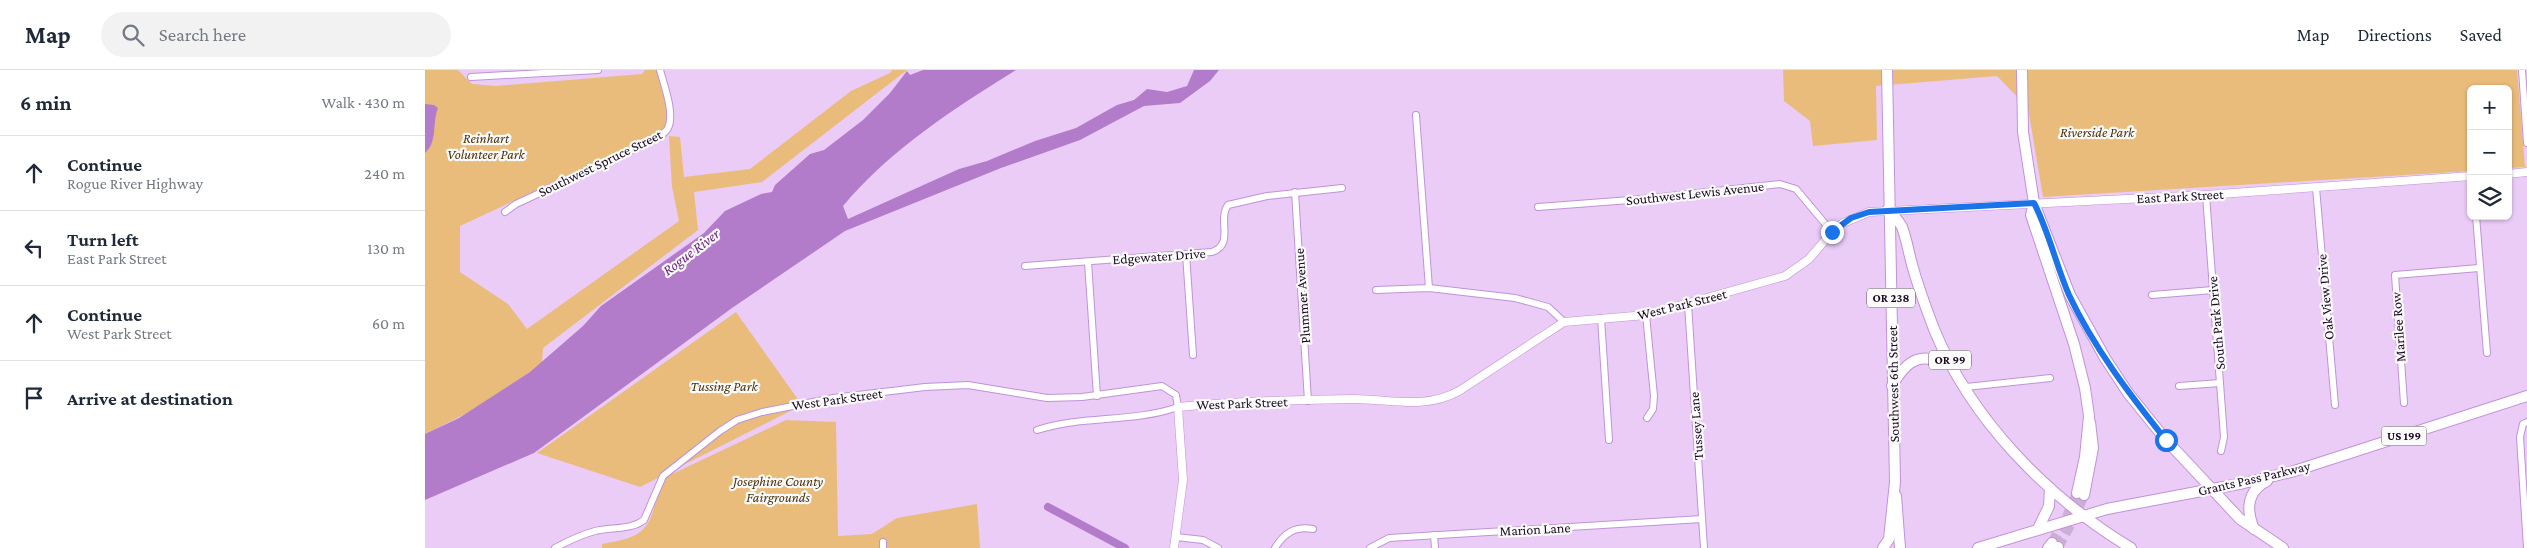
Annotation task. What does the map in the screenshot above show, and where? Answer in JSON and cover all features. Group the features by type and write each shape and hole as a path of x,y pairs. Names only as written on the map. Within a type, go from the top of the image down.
{"main road":[{"name":"Southwest 6th Street","path":"1887,70 1892,386 1895,482 1900,548"},
{"path":"2023,70 2023,132 2034,203 2070,295 2105,358 2128,393 2166,440 2240,519 2283,548"},
{"path":"2034,203 2031,215 2074,344 2085,388 2089,416 2080,494"},
{"name":"OR 99","path":"1888,209 1902,227 1920,294 1936,333 1965,387 2016,455 2050,488 2083,515 2131,548"},
{"path":"1892,386 1901,370 1924,357 1936,358 1953,366"},
{"name":"Grants Pass Parkway","path":"1978,548 2083,515 2141,501 2213,489 2280,474 2527,396"},
{"path":"2254,529 2249,512 2250,499 2261,484 2280,474"},
{"path":"1883,548 1889,539 1895,482"},
{"path":"2038,529 2049,506 2050,488"}],"street":[{"path":"471,77 487,73 598,70"},
{"name":"Southwest Spruce Street","path":"505,212 516,204 660,136 668,129 669,101 660,70"},
{"path":"2522,70 2527,142"},
{"path":"1416,115 1429,288"},
{"path":"2512,174 2527,172"},
{"name":"East Park Street","path":"1888,209 2206,195 2467,176"},
{"name":"Southwest Lewis Avenue","path":"1538,207 1643,199 1780,184 1796,189 1832,232"},
{"name":"Edgewater Drive","path":"1025,266 1212,252 1222,247 1225,234 1224,212 1228,205 1295,192 1342,188"},
{"name":"Oak View Drive","path":"2316,188 2335,405"},
{"name":"Plummer Avenue","path":"1295,192 1308,401"},
{"name":"South Park Drive","path":"2206,195 2225,438 2221,451"},
{"name":"West Park Street","path":"555,548 573,538 595,531 638,525 644,520 658,485 667,472 737,420 762,412 833,398 968,385 1047,398 1097,396 1161,386 1175,395 1178,407 1356,399 1417,403 1440,400 1459,391 1564,322 1646,315 1785,276 1809,259 1832,232 1859,215 1888,209"},
{"path":"2476,220 2487,354"},
{"path":"1186,254 1193,355"},
{"path":"1088,262 1097,396"},
{"name":"Marilee Row","path":"2404,403 2395,276 2479,268"},
{"path":"1376,290 1429,288 1490,294 1548,307 1564,322"},
{"path":"2152,295 2213,290"},
{"name":"Tussey Lane","path":"1688,304 1704,548"},
{"path":"1646,315 1655,396 1653,409 1647,418"},
{"path":"1601,318 1609,440"},
{"path":"1965,387 2050,378"},
{"path":"2179,386 2220,383"},
{"path":"1037,430 1063,424 1151,413 1178,407 1183,480 1175,548"},
{"path":"2525,423 2520,437 2527,548"},
{"name":"Marion Lane","path":"1370,548 1389,538 1702,519"},
{"path":"1275,548 1281,539 1293,530 1313,529"},
{"path":"1434,535 1435,548"},
{"path":"1176,537 1186,536 1203,540 1218,548"}],"green space":[{"name":"Reinhart Volunteer Park","path":"425,70 458,70 472,84 496,86 642,74 645,70 658,70 667,105 668,129 460,226 460,272 508,304 527,329 679,221 672,187 669,136 680,137 684,177 750,169 851,91 890,73 892,70 907,70 762,182 694,192 698,230 543,348 542,364 471,411 425,434"},
{"name":"Riverside Park","path":"1783,70 2517,70 2525,167 2512,168 2512,85 2467,85 2467,171 2043,197 2028,108 1997,76 1876,86 1877,140 1813,146 1810,121 1784,101"},
{"name":"Tussing Park","path":"736,312 802,405 640,487 537,453"},
{"name":"Josephine County Fairgrounds","path":"786,420 836,422 838,536 872,534 897,518 977,504 980,548 602,548 602,544 622,540 643,530 652,515 661,485 668,476"}],"water":[{"name":"Rogue River","path":"923,70 1016,70 923,132 881,166 843,206 848,219 959,169 987,161 1035,141 1076,128 1117,105 1134,100 1147,89 1167,92 1187,86 1194,70 1219,70 1210,81 1180,103 1144,106 1080,140 1001,168 845,231 732,308 534,453 425,500 425,434 459,418 530,372 583,326 601,306 704,233 725,211 761,194 772,192 775,185 810,154 824,150 863,120 890,93 907,71 910,75"},
{"path":"425,104 434,105 438,108 432,143 425,153"}],"waterway":[{"path":"1048,507 1125,548"}],"tunnel":[{"path":"2052,543 2067,517 2077,493"},
{"path":"2058,547 2084,495"}],"route":[{"path":"1832,232 1851,218 1869,212 1888,209 2034,203 2061,274 2083,320 2128,393 2166,440"}]}
